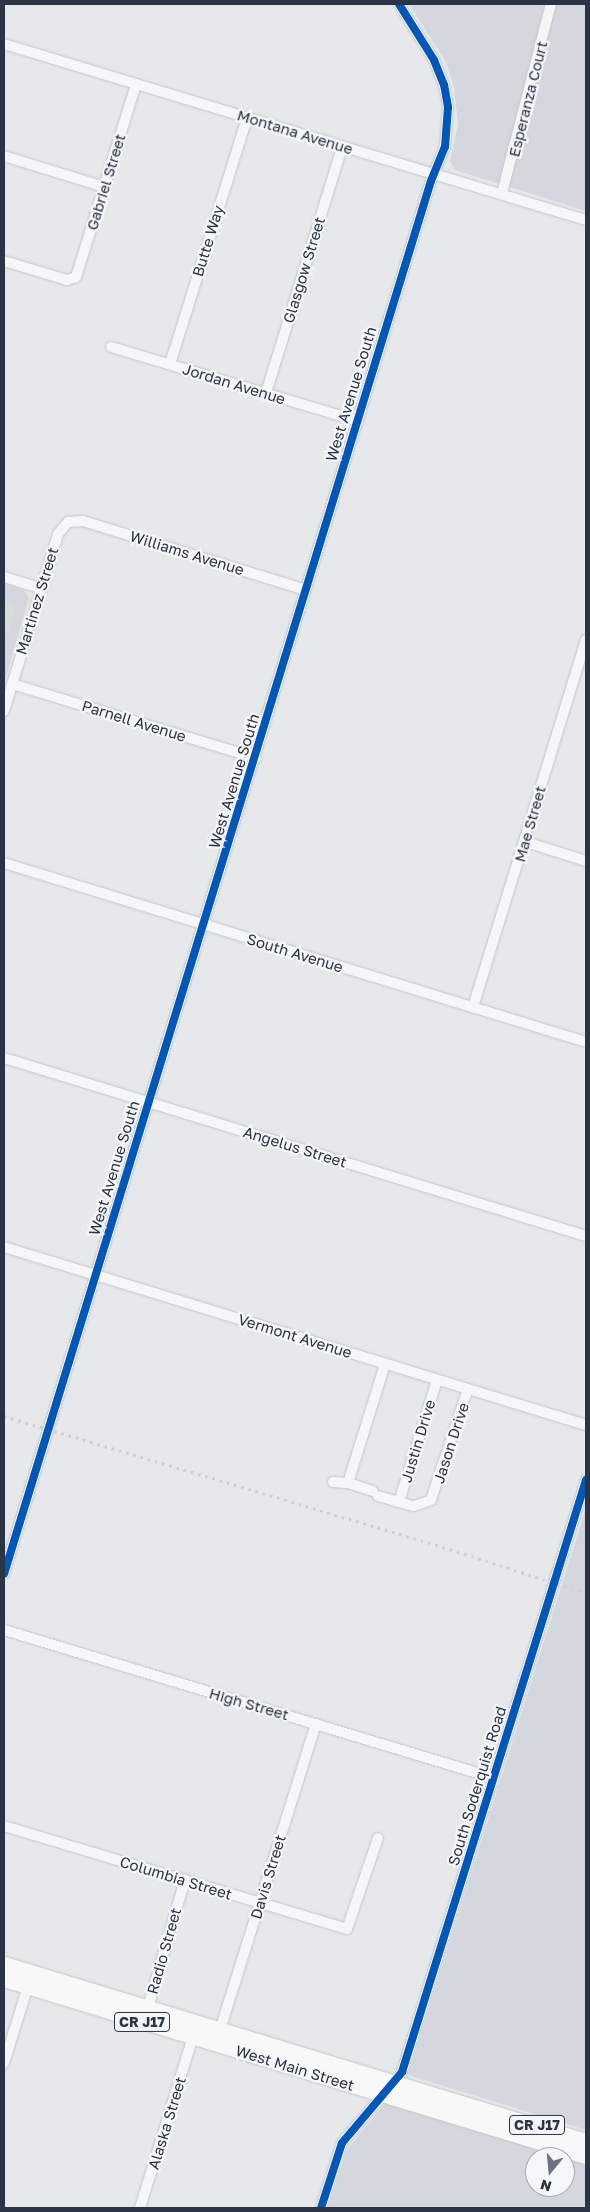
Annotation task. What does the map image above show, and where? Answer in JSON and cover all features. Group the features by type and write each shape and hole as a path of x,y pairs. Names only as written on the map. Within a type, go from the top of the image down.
{"main road":[{"name":"West Main Street","path":"4,1964 146,2015 193,2038 586,2156"},
{"name":"West Main Street","path":"4,1979 146,2015 220,2030 586,2141"}],"street":[{"name":"West Avenue South","path":"4,1574 446,138 446,96 434,60 399,4"},
{"name":"Esperanza Court","path":"502,193 551,4"},
{"name":"Montana Avenue","path":"4,44 342,147 502,193 586,220"},
{"name":"Gabriel Street","path":"5,264 73,279 136,84"},
{"name":"Butte Way","path":"170,364 247,118"},
{"name":"Glasgow Street","path":"266,393 342,147"},
{"path":"4,156 104,187"},
{"name":"Jordan Avenue","path":"111,347 358,421"},
{"name":"Williams Avenue","path":"68,522 83,522 306,590"},
{"name":"Martinez Street","path":"4,711 58,534 68,522"},
{"path":"4,577 41,588"},
{"name":"Mae Street","path":"473,1007 582,673 586,640"},
{"name":"Parnell Avenue","path":"12,684 256,758"},
{"path":"526,842 586,861"},
{"name":"South Avenue","path":"4,863 586,1042"},
{"name":"Angelus Street","path":"4,1058 586,1236"},
{"name":"Vermont Avenue","path":"4,1247 586,1425"},
{"path":"348,1483 385,1364"},
{"name":"Justin Drive","path":"399,1502 437,1380"},
{"name":"Jason Drive","path":"333,1482 348,1483 399,1502 418,1506 433,1498 468,1389"},
{"name":"South Soderquist Road","path":"321,2208 339,2148 404,2066 586,1480"},
{"name":"High Street","path":"4,1630 494,1778"},
{"name":"Davis Street","path":"220,2030 316,1724"},
{"name":"Columbia Street","path":"4,1826 347,1930 378,1838"},
{"name":"Radio Street","path":"146,2015 185,1880"},
{"path":"4,2063 28,1986"},
{"name":"Alaska Street","path":"140,2208 193,2038"}],"shaded area":[{"path":"409,4 586,4 586,211 455,170 450,161 458,124 454,87 446,62"},
{"path":"4,584 24,590 29,598 4,684"},
{"path":"4,601 16,605 4,645"},
{"path":"586,1508 586,2130 408,2075"},
{"path":"385,2103 537,2147 525,2147 525,2197 575,2197 575,2158 586,2161 586,2208 328,2208 347,2150"}],"railway":[{"path":"4,1416 443,1547 586,1593"}],"cycle path":[{"path":"4,1574 431,181 445,147 448,107 444,85 434,60 399,4"},
{"path":"321,2208 342,2143 402,2072 586,1480"}]}
